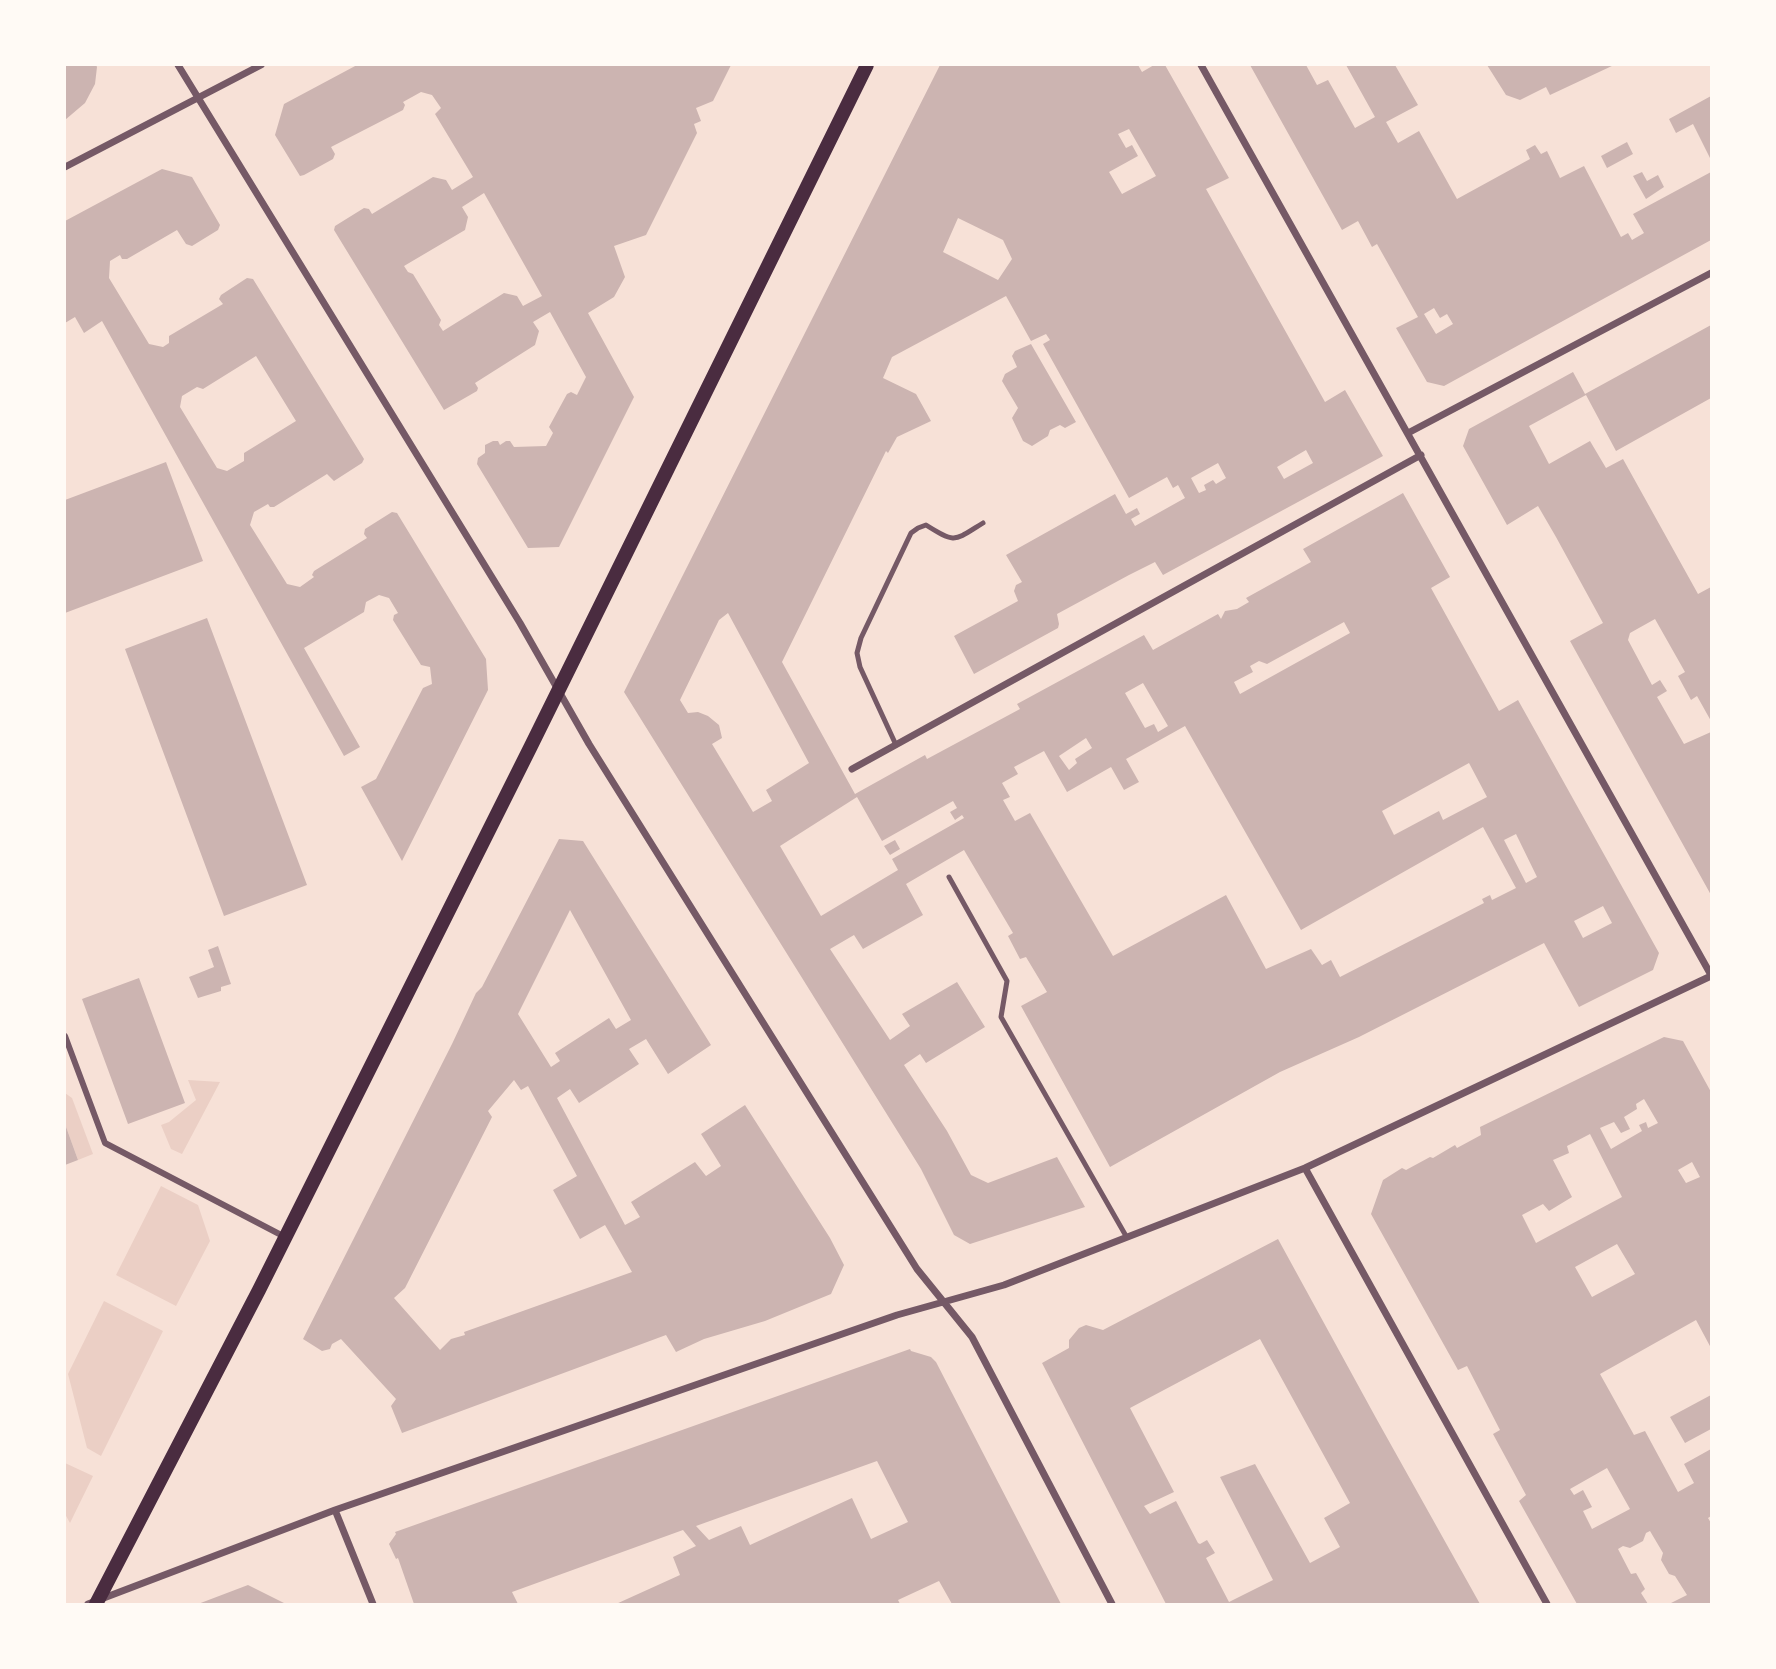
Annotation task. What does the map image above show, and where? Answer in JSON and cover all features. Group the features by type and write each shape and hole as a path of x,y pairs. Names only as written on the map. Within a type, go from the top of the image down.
{"main road":[{"path":"94,1603 285,1237 867,65"}],"street":[{"path":"178,65 513,611 589,744 917,1269 972,1337 1112,1604"},
{"path":"65,167 261,65"},
{"path":"94,1603 335,1510 897,1315 1004,1285 1305,1168 1711,975 1201,65"},
{"path":"1408,433 1711,273"},
{"path":"852,769 1420,455"},
{"path":"65,1036 104,1143 285,1237"},
{"path":"1305,1168 1547,1604"},
{"path":"335,1510 373,1604"}],"lane":[{"path":"896,745 860,667 857,653 861,638 911,533 926,526 948,539 957,539 983,523"},
{"path":"949,877 1007,981 1001,1017 1126,1236"}],"shaded area":[{"path":"188,1080 220,1082 182,1154 171,1149 161,1125 169,1122 196,1100"},
{"path":"65,1093 72,1098 93,1154 78,1160 65,1124"},
{"path":"161,1186 198,1205 210,1241 176,1306 116,1275"},
{"path":"104,1301 163,1331 101,1456 87,1448 68,1374"},
{"path":"65,1463 93,1476 70,1523 65,1514"}],"building":[{"path":"65,65 97,67 95,84 85,103 65,120"},
{"path":"357,65 731,65 713,101 696,108 701,121 694,124 697,133 646,235 614,246 625,277 614,297 588,313 634,397 559,547 528,548 477,464 478,458 485,453 485,445 493,441 498,441 500,445 510,441 514,447 546,446 553,433 549,427 567,394 571,392 577,395 586,377 550,312 533,322 539,331 535,345 475,383 477,391 444,410 334,230 335,226 364,208 369,209 372,214 433,177 446,180 452,190 473,177 435,114 441,108 432,95 421,92 403,102 403,110 331,147 335,154 333,159 300,176 275,135 284,104","holes":["484,193 542,296 523,306 517,296 504,293 443,331 439,325 441,320 413,274 404,266 465,230 468,217 462,207"]},
{"path":"940,65 1138,65 1142,72 1154,65 1165,65 1229,178 1206,189 1325,402 1345,390 1383,456 1163,575 1155,562 1129,575 1057,614 1058,628 974,674 954,636 1018,601 1014,591 1016,585 1022,582 1006,555 1115,494 1126,514 1137,508 1140,514 1131,519 1135,526 1185,498 1178,485 1173,488 1167,477 1129,498 1043,344 1050,340 1046,334 1031,341 1006,296 892,357 883,378 916,394 931,421 897,437 888,453 886,451 782,662 855,794 925,755 927,759 1020,709 1017,704 1144,635 1153,650 1218,614 1221,619 1225,611 1237,609 1249,602 1246,598 1311,562 1303,549 1403,493 1450,577 1431,588 1499,711 1518,700 1659,953 1653,970 1579,1007 1544,943 1359,1037 1280,1072 1110,1167 1021,1006 1047,992 1026,957 1020,959 1008,936 1013,933 964,850 906,884 923,915 863,949 854,935 830,949 890,1040 910,1026 902,1014 957,982 985,1027 926,1063 920,1054 904,1065 947,1131 971,1175 988,1183 1057,1157 1085,1207 970,1244 954,1235 921,1169 624,692","holes":["1129,129 1156,176 1122,194 1109,172 1138,156 1132,145 1126,148 1118,134","958,218 1003,240 1012,259 998,280 943,252","1306,450 1313,463 1284,479 1277,467","1218,463 1226,478 1216,484 1213,480 1204,485 1206,490 1199,493 1191,478","728,613 809,763 766,790 772,801 753,812 712,744 722,738 719,725 698,712 688,713 680,700 719,620","1344,622 1350,633 1240,694 1234,682 1253,672 1250,666 1259,661 1267,664","1143,683 1168,726 1158,732 1154,724 1145,728 1125,693","1185,726 1301,930 1483,827 1516,888 1492,900 1490,895 1482,899 1484,903 1340,977 1331,960 1322,965 1311,949 1266,969 1226,895 1113,956 1030,813 1015,821 1003,800 1010,797 1002,783 1018,774 1014,767 1044,751 1067,792 1111,767 1124,790 1139,782 1126,759","1086,738 1092,748 1075,759 1077,763 1069,770 1059,756","1469,763 1487,797 1443,820 1439,811 1394,835 1382,811","857,797 882,841 953,801 957,808 950,812 955,820 962,815 964,818 892,859 898,870 821,916 780,846","1516,834 1537,877 1526,883 1504,840","1603,906 1612,923 1583,938 1574,921"]},
{"path":"1250,65 1306,65 1317,85 1328,80 1355,128 1375,117 1346,65 1395,65 1418,105 1386,122 1398,143 1419,131 1457,199 1530,159 1526,150 1535,145 1541,154 1547,151 1560,178 1584,166 1621,237 1628,233 1632,240 1644,233 1633,214 1711,172 1711,240 1444,386 1427,382 1396,328 1418,317 1377,244 1372,247 1358,221 1342,230","holes":["1434,308 1440,318 1447,314 1453,324 1436,334 1424,314"]},
{"path":"1487,65 1614,65 1550,95 1546,87 1520,100 1506,95"},
{"path":"1711,96 1711,160 1693,124 1676,133 1669,119"},
{"path":"1627,142 1633,154 1607,168 1601,156"},
{"path":"162,169 192,177 220,225 218,230 192,246 186,244 177,230 127,259 122,259 120,255 110,261 109,278 149,344 163,347 169,343 169,336 223,304 219,299 221,295 247,278 253,279 364,459 334,481 327,474 274,507 268,504 254,512 250,525 287,584 300,587 314,577 314,571 367,538 365,529 392,512 397,513 486,659 488,690 402,861 361,787 376,779 423,688 432,684 430,667 421,665 393,620 398,613 389,598 379,595 366,602 364,612 304,648 360,747 344,756 102,321 84,333 75,317 65,323 65,221","holes":["256,356 296,421 244,453 244,461 227,471 217,468 180,407 182,396 197,387 203,389"]},
{"path":"1642,172 1647,181 1658,175 1664,187 1646,199 1633,176"},
{"path":"1711,325 1711,398 1616,451 1586,395 1529,426 1549,464 1590,441 1606,468 1623,459 1698,594 1711,587 1711,721 1697,696 1691,700 1678,676 1685,672 1655,619 1630,633 1628,640 1652,685 1660,680 1667,691 1657,697 1684,744 1711,732 1711,895 1570,641 1603,623 1556,537 1538,506 1507,525 1463,446 1469,429 1573,372 1585,394"},
{"path":"1031,344 1076,422 1065,428 1060,425 1050,430 1048,436 1032,446 1023,441 1012,418 1018,408 1002,381 1005,374 1017,367 1012,356 1015,351"},
{"path":"166,462 203,561 65,613 65,500"},
{"path":"207,618 307,885 224,916 125,649"},
{"path":"559,839 583,841 711,1045 668,1074 646,1039 629,1049 639,1064 579,1103 570,1089 557,1098 625,1225 640,1217 631,1202 695,1162 706,1176 721,1166 701,1134 745,1105 830,1238 844,1265 831,1294 765,1321 704,1339 676,1352 666,1335 402,1433 391,1406 396,1399 341,1339 332,1344 330,1349 322,1351 303,1339 476,993 482,987","holes":["570,910 631,1020 616,1029 609,1018 555,1053 560,1061 551,1067 518,1014","514,1080 521,1090 528,1086 577,1176 553,1190 580,1239 605,1225 632,1272 464,1332 465,1335 451,1339 440,1350 394,1298 405,1288 492,1117 488,1111"]},
{"path":"895,840 900,849 890,855 884,846"},
{"path":"218,946 231,984 221,987 221,991 198,998 189,977 214,967 208,950"},
{"path":"139,978 185,1103 128,1124 82,999"},
{"path":"1664,1037 1683,1041 1711,1092 1711,1348 1696,1320 1600,1374 1634,1435 1645,1431 1678,1492 1694,1483 1684,1464 1711,1449 1711,1516 1708,1518 1711,1523 1711,1604 1669,1604 1687,1595 1675,1576 1669,1574 1661,1560 1663,1553 1650,1531 1646,1533 1643,1541 1630,1548 1623,1546 1618,1549 1631,1574 1636,1573 1645,1589 1641,1593 1648,1604 1577,1604 1519,1501 1526,1495 1493,1434 1500,1430 1467,1366 1458,1370 1371,1214 1383,1180 1402,1168 1406,1170 1481,1135 1480,1127","holes":["1644,1099 1658,1123 1648,1128 1646,1122 1639,1125 1642,1131 1611,1149 1600,1128 1614,1122 1621,1133 1630,1129 1624,1117 1637,1109 1636,1104","1590,1134 1622,1197 1536,1243 1522,1215 1543,1204 1549,1211 1572,1197 1553,1160 1569,1153 1567,1146","1692,1162 1700,1177 1686,1183 1678,1170","1617,1244 1635,1274 1592,1297 1575,1267","1607,1468 1630,1509 1592,1529 1583,1511 1592,1507 1583,1490 1574,1495 1570,1489"]},
{"path":"65,1124 78,1160 65,1165"},
{"path":"1278,1239 1480,1604 1166,1604 1042,1363 1069,1348 1069,1340 1079,1328 1086,1325 1103,1330","holes":["1260,1339 1350,1503 1324,1518 1340,1547 1310,1563 1255,1464 1220,1477 1273,1580 1229,1602 1206,1558 1215,1553 1207,1540 1198,1543 1176,1501 1150,1514 1144,1506 1174,1492 1130,1408"]},
{"path":"910,1349 931,1357 936,1362 1061,1604 952,1604 939,1581 898,1600 900,1604 616,1604 680,1575 673,1557 696,1546 683,1530 512,1592 518,1604 414,1604 398,1558 396,1559 389,1544 395,1532","holes":["877,1461 908,1522 871,1539 852,1498 750,1545 741,1526 709,1540 696,1526"]},
{"path":"1711,1395 1711,1429 1685,1443 1670,1417"},
{"path":"248,1585 286,1604 198,1604"}]}
